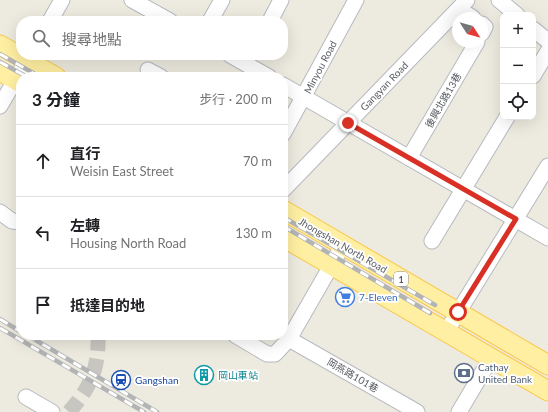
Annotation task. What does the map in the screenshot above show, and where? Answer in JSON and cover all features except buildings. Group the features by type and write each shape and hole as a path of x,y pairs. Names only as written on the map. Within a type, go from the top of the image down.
{"main road":[{"path":"0,45 16,52"},
{"path":"32,60 49,72"},
{"name":"Jhongshan North Road","path":"288,213 548,364"},
{"name":"1","path":"288,240 548,390"}],"street":[{"path":"53,16 62,0"},
{"path":"132,0 161,16"},
{"path":"213,16 222,0"},
{"path":"273,16 281,0"},
{"name":"Minyou Road","path":"288,125 356,0"},
{"path":"499,0 513,12"},
{"name":"Gangyan Road","path":"288,185 463,4"},
{"path":"536,31 548,41"},
{"name":"後興北路13巷","path":"409,158 473,48"},
{"path":"536,71 548,51"},
{"path":"17,72 27,60"},
{"path":"250,60 263,72"},
{"path":"0,106 12,78"},
{"path":"288,88 548,238"},
{"path":"432,241 505,120"},
{"path":"446,332 548,166"},
{"path":"0,212 16,223"},
{"path":"243,340 267,354 275,354 289,339 343,245"},
{"name":"岡燕路101巷","path":"289,339 417,412"},
{"path":"459,412 492,358"},
{"path":"26,397 52,412"}],"tunnel":[{"path":"69,412 83,394 92,376 97,357 98,340"}],"railway":[{"path":"0,54 31,72"},
{"path":"0,62 18,72"},
{"path":"288,220 435,305"},
{"path":"288,229 430,313"},
{"path":"0,319 16,329"},
{"path":"0,328 16,337"},
{"path":"21,340 144,412"},
{"path":"35,340 157,412"}],"place":[{"name":"7-Eleven","path":"345,297"},
{"name":"Cathay United Bank","path":"464,373"},
{"name":"岡山車站","path":"204,375"},
{"name":"Gangshan","path":"121,380"}],"route":[{"path":"348,123 516,219 458,312"}]}
